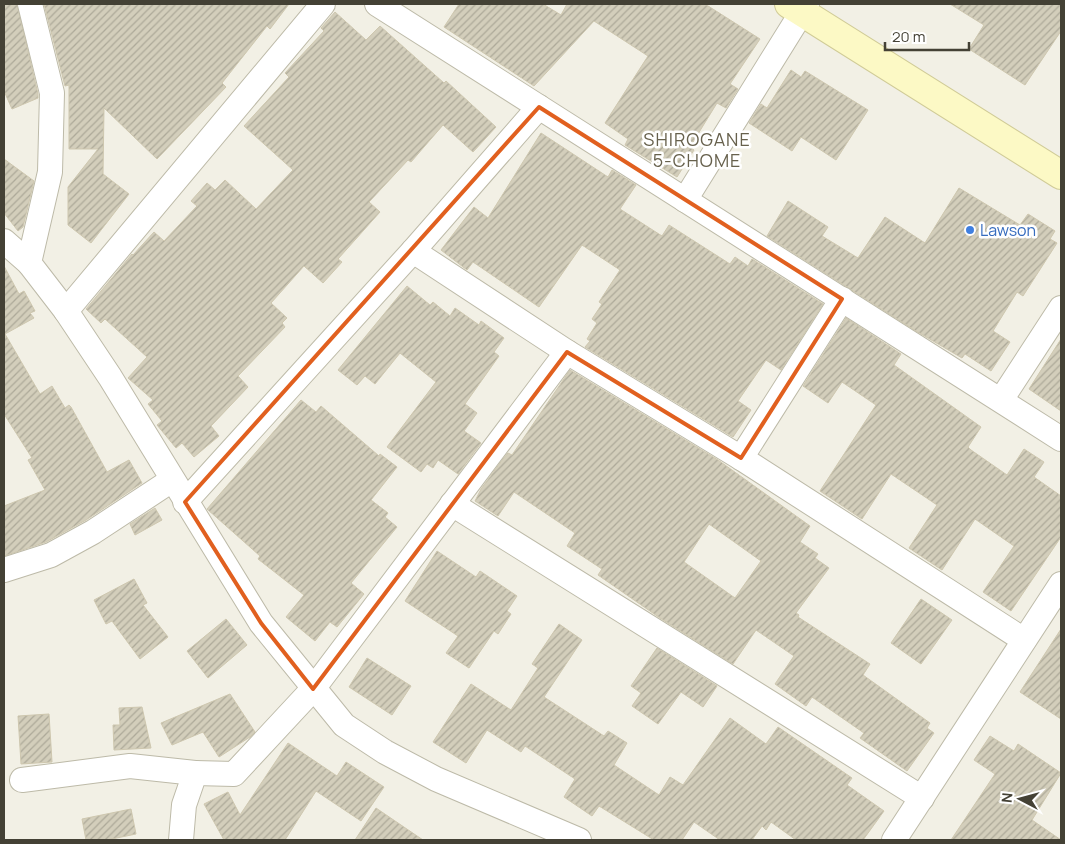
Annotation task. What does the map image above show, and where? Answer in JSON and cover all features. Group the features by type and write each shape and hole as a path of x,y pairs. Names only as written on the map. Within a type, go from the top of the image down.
{"street":[{"path":"29,264 50,172 52,93 30,4"},
{"path":"66,311 323,4"},
{"path":"377,4 1061,439"},
{"path":"684,200 799,6 1061,175"},
{"path":"186,502 413,251 539,107"},
{"path":"4,241 29,264 66,311 261,623 344,725 385,752 436,779 579,840"},
{"path":"413,251 567,352 741,458 1024,640"},
{"path":"741,458 842,299"},
{"path":"1001,400 1061,308"},
{"path":"22,780 130,766 234,774 313,689 567,352"},
{"path":"4,570 51,555 93,532 172,480"},
{"path":"452,504 922,798"},
{"path":"894,840 1061,584"},
{"path":"181,840 184,805 195,772"}],"highlighted area":[{"path":"539,107 842,299 741,458 567,352 313,689 261,623 185,502"}],"building":[{"path":"4,4 17,4 38,94 38,98 12,109 4,91"},
{"path":"44,4 289,4 270,29 267,26 222,83 226,87 157,159 104,108 103,174 129,194 91,243 68,225 68,187 98,149 69,149 69,85 65,86"},
{"path":"459,4 543,4 561,15 567,4 705,4 760,39 730,84 738,89 726,108 717,103 690,147 694,150 677,177 625,145 628,139 605,123 648,56 594,21 534,86 444,27"},
{"path":"950,4 1061,4 1061,31 1025,85 969,49 984,25"},
{"path":"335,12 366,40 380,26 444,83 446,81 496,127 473,152 443,125 411,162 408,160 369,202 380,212 338,259 342,262 323,283 304,266 271,303 287,318 282,323 285,327 238,376 248,387 211,426 219,436 194,457 182,443 176,448 157,425 162,421 148,404 153,400 128,378 147,357 105,319 101,323 86,309 132,254 154,232 164,241 197,206 191,201 207,183 215,190 225,180 256,209 293,170 244,126 289,77 285,73 324,31 321,28"},
{"path":"791,70 801,77 805,71 868,110 836,160 801,137 792,151 749,123 761,104 767,108"},
{"path":"541,133 608,177 612,170 636,185 620,209 662,236 669,225 730,264 735,257 748,266 752,259 823,304 781,370 766,360 738,401 751,410 733,437 585,347 590,341 587,339 597,323 592,319 602,304 599,302 620,270 582,245 539,307 473,262 467,270 441,250 474,207 488,218"},
{"path":"4,159 34,181 23,227 18,231 4,213"},
{"path":"959,188 1020,225 1028,214 1055,231 1050,239 1057,243 1023,296 1017,292 993,331 1010,342 991,371 965,354 962,358 916,331 767,236 788,201 828,227 822,236 858,258 885,217 925,243"},
{"path":"4,266 19,294 24,291 35,311 30,313 34,318 5,334 40,394 52,386 65,408 69,405 71,407 107,472 129,460 142,483 86,520 46,542 4,556 4,506 45,490 28,460 32,458 4,414"},
{"path":"407,286 430,305 433,302 450,316 455,308 479,325 481,321 504,338 494,352 499,356 465,404 477,413 464,431 481,443 458,474 438,460 433,468 427,464 421,472 387,447 436,382 400,353 375,384 365,376 357,385 338,370"},
{"path":"846,318 901,354 894,365 981,427 968,447 971,450 1007,475 1024,449 1044,462 1034,477 1061,496 1061,537 1011,611 983,592 1014,546 975,519 942,570 909,548 937,505 891,474 862,519 820,491 876,405 842,382 828,403 803,386"},
{"path":"1061,339 1061,411 1029,389"},
{"path":"570,370 718,460 810,526 800,542 818,554 815,558 829,568 796,613 799,615 798,617 870,664 863,675 930,723 927,728 934,733 907,771 860,738 864,733 812,697 806,706 775,684 794,656 756,630 733,664 660,618 598,575 602,569 567,546 575,533 514,492 498,516 475,501 481,489 503,459 508,453 512,455","holes":["709,524 761,561 735,598 684,562"]},
{"path":"301,400 316,412 321,406 379,456 380,454 397,467 371,500 388,513 385,517 397,527 351,583 364,594 337,627 330,622 315,641 286,617 304,595 258,559 260,556 207,509"},
{"path":"155,508 162,520 135,535 130,524"},
{"path":"437,551 476,577 480,571 517,596 507,611 511,614 498,634 494,631 469,668 446,653 458,636 405,601"},
{"path":"134,579 147,603 143,605 168,637 140,659 112,621 106,624 94,600"},
{"path":"921,599 952,620 921,664 891,643"},
{"path":"226,619 247,645 208,678 187,651"},
{"path":"559,624 582,640 544,697 604,736 608,731 627,743 614,765 659,795 670,777 683,785 730,718 766,744 778,727 852,778 847,785 884,811 863,840 796,840 771,822 766,830 762,826 752,840 720,840 694,822 682,840 654,840 599,806 592,816 564,797 575,779 525,746 521,752 487,730 466,763 433,742 471,684 511,710 538,668 532,664"},
{"path":"1061,629 1061,719 1020,692"},
{"path":"657,648 717,686 703,707 681,692 658,724 632,706 641,693 631,686"},
{"path":"367,658 411,686 392,715 349,687"},
{"path":"230,694 255,732 250,737 219,757 203,732 172,745 161,723"},
{"path":"142,707 151,748 114,750 113,725 120,725 119,708"},
{"path":"49,714 52,762 21,764 18,716"},
{"path":"990,736 1014,751 1018,744 1061,773 1032,820 1061,840 951,840 995,774 974,760"},
{"path":"288,743 337,776 346,762 384,787 361,821 316,791 285,840 224,840 204,804 228,792 240,815"},
{"path":"376,808 423,840 355,840"},
{"path":"131,809 136,834 107,840 86,840 82,819"}],"place":[{"name":"Lawson","path":"970,230"}],"district":[{"name":"SHIROGANE 5-CHOME","path":"697,150"}]}
